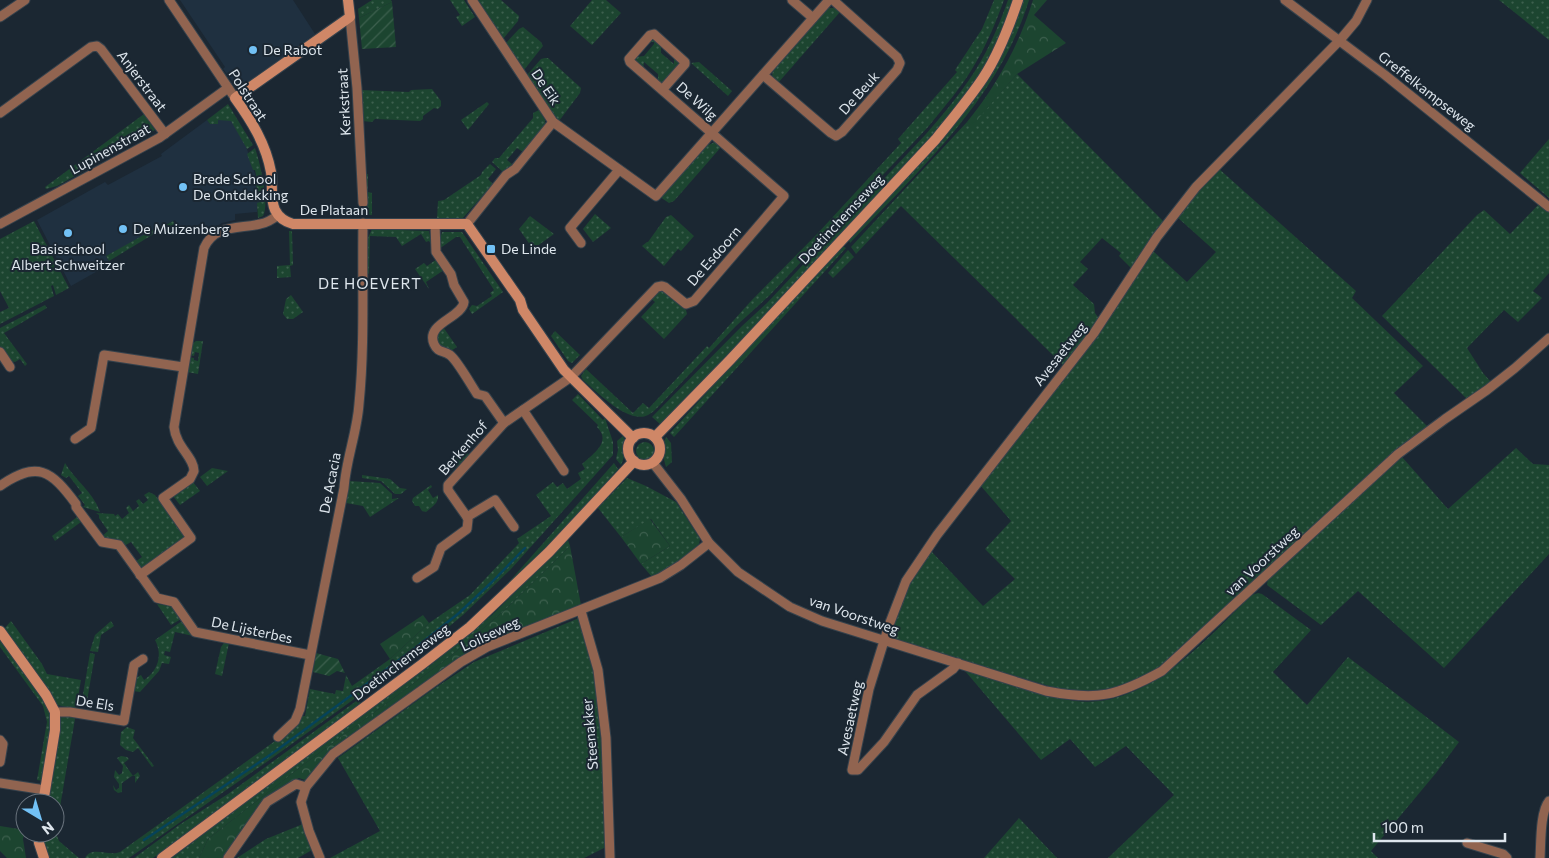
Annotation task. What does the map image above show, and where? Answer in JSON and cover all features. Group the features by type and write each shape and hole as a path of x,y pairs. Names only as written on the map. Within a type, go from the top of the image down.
{"main road":[{"name":"Kerkstraat","path":"348,0 350,17"},
{"name":"Doetinchemseweg","path":"655,437 730,360 936,139 984,77 1007,31 1018,0"},
{"path":"235,98 350,17"},
{"name":"Polstraat","path":"235,98 252,124 267,155 272,179 273,205 278,215"},
{"name":"De Plataan","path":"278,215 293,224 467,224"},
{"path":"467,224 520,300 523,310 560,365 633,438"},
{"path":"640,434 648,434 655,437 659,443 660,450 658,458 653,463 647,465 640,465 634,461 628,450 633,438 640,434"},
{"name":"Doetinchemseweg","path":"162,858 470,627 549,552 634,461"},
{"name":"De Els","path":"0,630 46,695 55,712 55,730 45,793"},
{"path":"39,843 44,858"}],"street":[{"path":"0,17 25,0"},
{"name":"Polstraat","path":"169,0 235,98"},
{"name":"De Eik","path":"472,0 553,122 656,196 711,133"},
{"path":"792,0 812,18"},
{"name":"De Beuk","path":"711,133 812,18 831,0 897,57 900,63 897,70 842,132 836,136 763,74"},
{"name":"Greffelkampseweg","path":"1285,0 1385,74 1549,207"},
{"name":"Avesaetweg","path":"958,664 917,694 884,742 858,770 852,770 869,689 884,640 906,581 937,535 1094,333 1163,230 1196,187 1340,40 1356,21 1368,0"},
{"name":"Kerkstraat","path":"350,17 357,88 363,203"},
{"name":"De Wilg","path":"663,89 685,62 654,34 650,35 629,59 630,62 711,133"},
{"name":"Anjerstraat","path":"0,113 91,47 97,46 165,134"},
{"name":"Lupinenstraat","path":"0,224 153,142 228,88"},
{"path":"467,224 506,175 515,169 553,122"},
{"name":"De Esdoorn","path":"571,377 656,287 665,287 686,304 694,301 784,196 711,133"},
{"path":"580,243 570,228 619,170"},
{"path":"140,575 191,538 163,498 190,478 194,471 193,464 179,445 174,427 206,243 215,234 225,229 260,224 270,221 278,215"},
{"name":"De Acacia","path":"278,737 292,726 297,717 344,488 346,467 355,436 362,360 363,223"},
{"name":"Berkenhof","path":"435,224 436,252 451,274 454,285 464,302 462,310 442,323 435,331 434,343 441,352 451,356 477,394 485,396 504,423"},
{"name":"van Voorstweg","path":"653,463 681,499 709,543 738,572 790,607 822,621 1046,691 1073,696 1098,696 1121,692 1162,671 1398,454 1444,419 1494,385 1549,338"},
{"path":"0,352 10,368"},
{"path":"75,439 91,428 104,355 183,367"},
{"name":"Berkenhof","path":"467,517 448,490 448,485 504,423 571,377"},
{"path":"523,410 564,471"},
{"name":"De Lijsterbes","path":"0,486 22,473 38,472 52,477 64,487 102,542 119,545 157,598 174,602 195,632 310,656"},
{"path":"417,578 434,567 441,548 467,529 467,517 494,500 514,527"},
{"name":"Loilseweg","path":"306,787 333,754 461,662 487,648 660,578 681,565 709,543"},
{"name":"Steenakker","path":"581,611 598,670 606,738 610,858"},
{"name":"De Els","path":"55,712 124,721 134,665 142,659"},
{"path":"0,740 3,744 0,762"},
{"path":"0,783 45,790"},
{"path":"228,858 267,802 296,784 306,787 301,802 309,831 320,858"},
{"path":"1540,858 1542,821 1546,804 1549,801"},
{"path":"1467,843 1503,854 1507,858"}],"shaded area":[{"name":"De Rabot","path":"180,0 293,0 315,34 241,87 237,87 223,69 225,67"},
{"name":"Brede School De Ontdekking","path":"207,120 210,124 217,124 218,120 231,120 245,143 257,180 255,181 260,203 257,203 257,212 235,214 235,220 222,223 209,230 203,222 194,227 178,225 175,220 106,256 110,264 71,286 37,220 105,182 108,185 162,156 161,154"}],"green space":[{"path":"372,0 391,0 392,2 359,18 358,9"},
{"path":"450,0 464,0 475,17 462,26 456,17 460,15"},
{"path":"478,0 501,0 519,16 518,21 503,39"},
{"path":"592,0 606,0 621,13 592,45 570,26"},
{"path":"994,0 1004,0 983,49 953,97 928,127 769,296 736,326 655,410 648,415 640,417 632,415 614,406 583,380 581,376 586,369 633,413 643,403 649,408 707,346 709,348 750,302 818,233 901,143 898,139 957,72 955,70 982,29"},
{"path":"1008,0 1013,0 1006,22 982,70 967,93 935,132 733,349 660,424 652,417 767,303 943,114 981,61 996,31"},
{"path":"1023,0 1029,0 1016,36 998,69 977,101 929,160 850,243 848,238 1002,53 1013,30"},
{"path":"1033,0 1047,0 1034,15 1066,43 1017,74 972,126 967,122 988,94 1006,64 1021,33"},
{"path":"1499,0 1549,0 1549,40"},
{"path":"392,2 396,47 362,49 359,18"},
{"path":"829,8 836,8 840,12 778,83 772,77 773,69 824,11"},
{"path":"523,27 541,42 543,46 524,70 506,43"},
{"path":"654,38 661,44 661,53 674,64 674,55 681,63 662,86 658,84 658,74 644,62 643,70 634,59 635,57 644,56 654,44 654,42 648,42"},
{"path":"548,58 581,88 580,93 559,121 527,75 541,59"},
{"path":"699,62 732,91 728,96 691,63"},
{"path":"1017,74 1165,223 1133,270 1119,256 1121,253 1102,238 1080,262 1088,269 1073,285 1094,304 1095,313 1100,320 1066,368 901,206 856,254 851,247 967,122 972,125"},
{"path":"432,89 441,101 441,106 438,109 434,108 423,116 423,119 420,121 375,119 372,122 362,121 360,90 409,92 411,90"},
{"path":"487,102 489,104 468,130 461,120"},
{"path":"228,104 253,145 247,149 231,121 218,120 218,124 210,124 207,120"},
{"path":"539,110 545,120 545,126 523,152 517,148 507,160 513,165 503,172 492,162 495,158 499,158 533,118 533,113"},
{"path":"144,114 155,130 57,186 46,189 45,187"},
{"path":"1549,139 1549,198 1520,173"},
{"path":"715,142 722,146 674,201 669,203 660,197 706,146"},
{"path":"255,148 265,193 265,210 263,216 258,218 257,203 260,202 255,181 257,180 255,170 253,170 247,154"},
{"path":"490,164 496,169 488,179 493,184 462,219 437,219 438,201 444,200 481,175"},
{"path":"1218,168 1356,291 1352,298 1423,366 1394,393 1428,427 1172,658 1132,682 1091,691 1059,689 890,638 900,604 911,582 931,551 983,606 1015,579 985,549 1011,521 980,485 1102,330 1153,251 1187,282 1216,252 1177,217"},
{"path":"364,174 368,174 368,192 372,193 372,215 365,215"},
{"path":"1541,202 1549,209 1549,273 1533,291 1542,298 1518,322 1504,310 1467,348 1491,382 1467,399 1382,316 1477,215 1484,210 1510,234"},
{"path":"595,214 611,228 593,242 583,229"},
{"path":"671,215 694,236 681,251 678,249 664,266 642,246 648,242 666,217"},
{"path":"530,216 554,234 533,249 519,229"},
{"path":"34,221 69,288 56,295 53,285 51,286 54,296 0,324 0,312 9,308 0,291 0,239"},
{"path":"173,221 176,227 172,230 159,235 157,232 109,261 106,256 158,227 159,229"},
{"path":"372,229 429,231 432,246 429,241 426,242 421,234 402,246 396,237 370,236 369,274 366,272 367,240"},
{"path":"289,231 292,231 293,265 290,266 291,277 277,278 277,266 290,265"},
{"path":"442,232 462,232 503,292 472,314 469,309 472,305 477,306 492,296 490,293 494,290 460,237 456,237 439,249"},
{"path":"841,245 846,248 674,437 670,433"},
{"path":"848,250 854,257 833,278 828,273"},
{"path":"437,259 444,270 426,282 429,289 415,269 424,263 427,266"},
{"path":"659,291 667,293 686,310 687,314 664,339 641,317 655,302 650,298"},
{"path":"291,295 303,312 293,319 287,319 283,314 286,299"},
{"path":"45,305 47,308 4,333 27,364 25,366 20,359 15,362 10,361 0,346 0,328"},
{"path":"443,327 457,347 451,351 443,350 437,341 437,336"},
{"path":"555,331 580,355 572,363 568,361 551,336"},
{"path":"196,341 203,341 198,374 187,372 189,357 198,361 199,353 195,352 194,356 189,355 192,344"},
{"path":"578,394 603,420 605,418 613,442 613,455 511,569 463,615 410,659 129,858 85,858 92,852 120,852 291,731 302,716 305,716 310,689 335,694 336,690 343,691 346,675 352,686 390,659 429,623 470,595 519,543 517,539 551,516 536,495 553,482 557,487 563,483 567,489 581,479 578,473 585,469 582,464 596,452 602,443 603,438 597,427 598,425 572,400"},
{"path":"623,436 625,450 621,465 616,459 617,441"},
{"path":"666,437 671,443 672,462 666,467 663,452"},
{"path":"645,442 651,445 654,451 651,457 645,460 639,457 636,451 639,445"},
{"path":"1516,448 1533,464 1549,465 1549,554 1444,668 1358,591 1321,625 1267,585 1268,578 1402,457 1448,509"},
{"path":"467,451 469,455 453,470 448,469 446,466"},
{"path":"65,463 89,492 100,512 83,507 85,505 78,496 82,493 69,476 66,478 61,475"},
{"path":"614,463 618,469 603,486 525,569 492,601"},
{"path":"212,468 228,471 207,486 200,477"},
{"path":"362,475 390,479 400,488 407,489 401,494 395,494 381,481 362,478"},
{"path":"627,478 676,502 700,539 699,544 674,566 652,577 641,564 670,546 651,519 621,537 598,508"},
{"path":"349,481 380,483 392,494 392,499 399,498 370,517 363,506 346,503"},
{"path":"193,482 200,491 180,505 173,496"},
{"path":"431,485 432,487 428,490 433,498 438,495 437,500 435,505 426,512 422,511 419,506 415,506 412,501 413,498"},
{"path":"149,492 155,495 183,534 184,539 142,568 135,562 142,557 131,542 124,546 101,537 108,531 96,513 114,514 115,516 118,514 122,519 129,513 126,508 129,505 133,511 139,506 136,501 139,499 143,504 148,500 144,495"},
{"path":"77,517 81,522 55,541 52,536"},
{"path":"650,519 670,546 641,564 621,537"},
{"path":"568,540 570,546 506,609 452,655 303,765 208,839 199,858 172,858 432,664 492,615"},
{"path":"570,546 581,605 472,651 452,663 348,741 305,780 299,778 273,792 224,858 199,858 208,839 303,765 452,655 506,609"},
{"path":"1258,593 1311,630 1273,672 1307,705 1348,657 1459,742 1436,773 1371,851 1378,858 1108,858 1174,795 1126,746 1095,767 1070,739 1041,760 965,671 1061,699 1101,701 1126,694 1150,683 1173,668 1195,650 1252,595"},
{"path":"157,604 172,606 181,619 171,625"},
{"path":"423,615 429,623 390,659 380,644"},
{"path":"579,618 594,670 600,709 606,847 584,858 330,858 380,831 338,758 474,662"},
{"path":"11,621 47,674 81,680 76,709 57,705 4,629"},
{"path":"111,621 114,626 101,635 98,652 90,651 95,635"},
{"path":"182,621 193,636 175,632 170,652 165,651 164,655 171,657 169,664 162,663 159,671 140,692 133,691 136,678 141,675 144,680 156,667 159,651 155,640"},
{"path":"0,638 49,707 52,721 43,781 37,780 47,722 43,706 0,647"},
{"path":"224,643 229,643 222,676 215,674 221,647"},
{"path":"90,653 95,654 87,701 82,700"},
{"path":"316,653 338,659 345,673 337,671 329,676 313,672"},
{"path":"359,699 361,704 182,838 153,858 134,858 179,825 228,794"},
{"path":"68,715 75,719 62,793 49,793 60,730 60,718"},
{"path":"127,727 135,730 133,738 154,766 152,767 138,748 133,752 126,750 120,745 121,732"},
{"path":"121,756 129,759 124,763 133,776 122,783 122,792 118,793 114,790 113,785 116,790 119,788 119,784 114,777 115,770 119,775 122,773 123,766 117,758"},
{"path":"138,772 140,776 135,783 135,776 133,776"},
{"path":"1019,818 1057,858 984,858"},
{"path":"303,824 312,850 298,858 237,858 266,839"},
{"path":"0,826 15,828 15,843 24,843 26,858 7,858 0,851"},
{"path":"44,843 61,843 79,858 49,858"}],"waterway":[{"path":"144,840 273,753 414,649 459,613 525,548"}],"place":[{"name":"De Rabot","path":"253,50"},
{"name":"Brede School De Ontdekking","path":"183,187"},
{"name":"De Muizenberg","path":"123,229"},
{"name":"Basisschool Albert Schweitzer","path":"68,233"},
{"name":"De Linde","path":"491,249"}],"district":[{"name":"DE HOEVERT","path":"370,284"}]}
